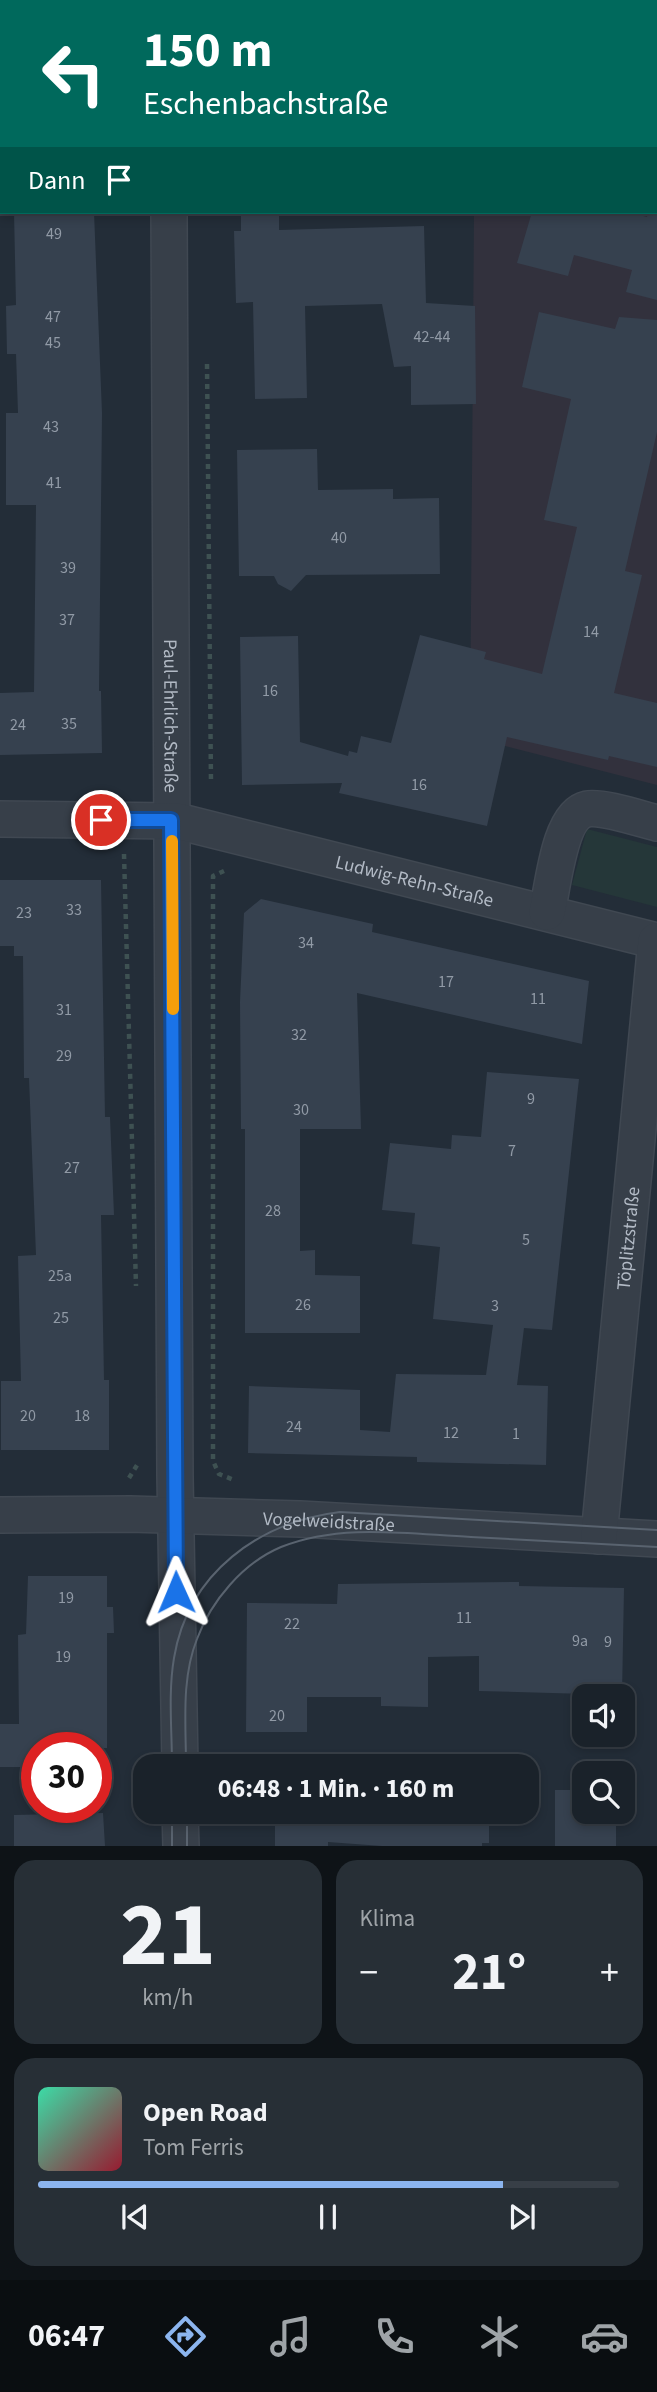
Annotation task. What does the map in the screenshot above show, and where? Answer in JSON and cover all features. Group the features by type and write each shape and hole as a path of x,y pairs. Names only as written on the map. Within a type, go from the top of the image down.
{"street":[{"name":"Paul-Ehrlich-Straße","path":"169,214 175,1516 180,1754"},
{"path":"547,912 566,826 576,813 590,808 657,823"},
{"name":"Ludwig-Rehn-Straße","path":"0,819 171,820 657,941"},
{"name":"Töplitzstraße","path":"600,1536 657,941"},
{"name":"Vogelweidstraße","path":"0,1516 300,1519 657,1539"},
{"path":"180,1824 181,1846"}],"path":[{"path":"207,351 211,783"},
{"path":"110,851 124,851 137,1291"},
{"path":"219,1474 213,1461 213,876 220,870 233,873"},
{"path":"123,1481 131,1478 141,1456"}],"shaded area":[{"path":"474,214 657,214 657,785 470,737"},
{"path":"587,829 657,847 657,907 572,885"}],"building":[{"path":"14,214 94,214 102,413 99,691 102,753 0,755 0,693 34,692 36,505 6,505 6,413 18,413 16,354 7,354 6,306 16,305"},
{"path":"241,214 279,214 279,230 424,226 426,303 475,306 476,404 411,405 411,366 394,367 382,304 305,306 307,398 255,399 253,302 236,303 234,231 241,231"},
{"path":"531,214 636,214 647,217 648,214 657,214 657,300 626,292 632,270 574,255 568,276 517,263"},
{"path":"539,312 615,329 619,317 657,320 657,432 625,571 642,575 614,693 657,703 657,767 609,756 608,760 507,737 487,826 339,793 342,783 242,785 240,637 298,636 300,742 348,756 349,751 357,753 361,736 391,743 420,635 486,652 484,659 542,674 577,527 544,520 571,399 522,387"},
{"path":"317,449 318,490 393,489 393,499 439,498 440,574 306,575 291,591 278,584 274,576 239,576 237,450"},
{"path":"0,880 101,880 105,1117 110,1117 114,1215 101,1215 104,1380 109,1380 109,1450 1,1450 1,1381 21,1381 18,1256 36,1255 29,1078 24,1078 23,956 14,956 14,946 0,946"},
{"path":"261,899 373,924 372,932 589,981 582,1044 357,993 361,1129 300,1129 300,1251 315,1250 315,1275 360,1276 360,1333 245,1333 245,1129 241,1129 240,1002 244,913"},
{"path":"487,1072 579,1079 552,1330 524,1328 517,1385 548,1386 546,1465 417,1462 417,1457 248,1453 249,1386 360,1390 360,1430 390,1432 396,1374 486,1375 493,1325 433,1319 440,1247 412,1244 415,1213 382,1210 390,1143 451,1149 452,1135 481,1137"},
{"path":"28,1576 107,1576 107,1607 113,1607 114,1633 107,1633 107,1732 21,1732 21,1767 0,1767 0,1724 19,1724 18,1635 26,1634"},
{"path":"519,1582 519,1586 624,1588 622,1684 572,1684 572,1694 479,1691 479,1656 428,1657 428,1707 381,1706 381,1697 307,1697 307,1732 246,1732 247,1603 337,1604 338,1584"},
{"path":"555,1790 572,1790 572,1824 616,1824 616,1846 555,1846"},
{"path":"14,1815 21,1815 21,1823 104,1823 105,1846 14,1846"},
{"path":"275,1824 489,1824 489,1843 482,1843 482,1846 382,1846 328,1842 328,1846 275,1846"}],"tram line":[{"path":"172,1754 171,1685 174,1658 182,1628 194,1601 211,1577 232,1557 256,1540 282,1527 340,1512 657,1530"},
{"path":"186,1754 186,1686 192,1654 203,1625 220,1597 241,1573 281,1547 351,1532 657,1547"},
{"path":"172,1824 172,1846"},
{"path":"187,1824 187,1846"}],"slow traffic":[{"path":"172,841 173,1009"}],"route":[{"path":"101,820 171,820 176,1592"}]}
